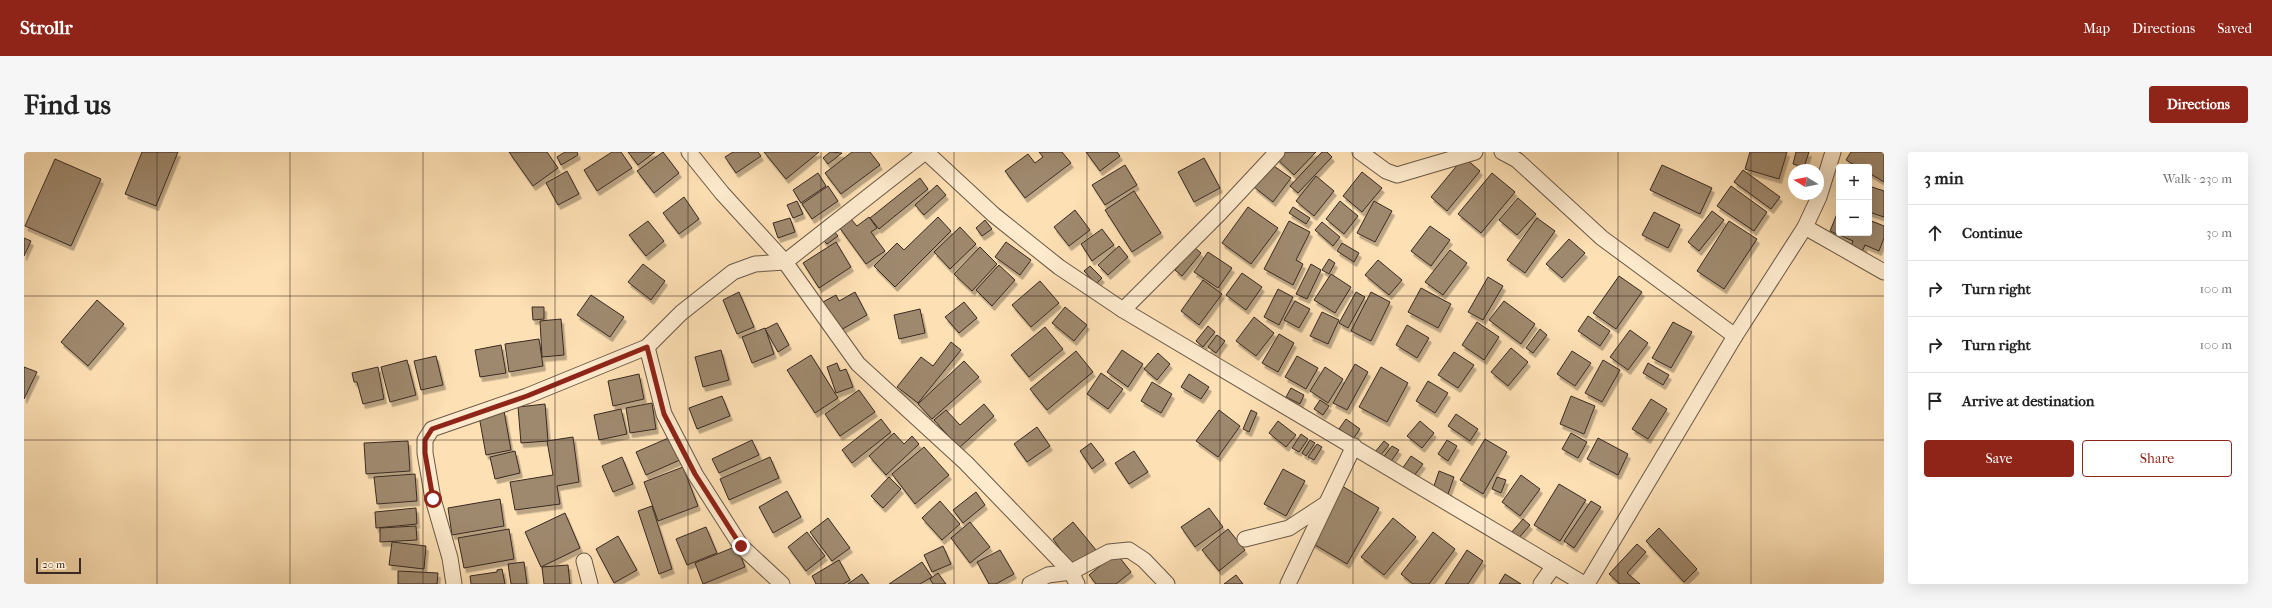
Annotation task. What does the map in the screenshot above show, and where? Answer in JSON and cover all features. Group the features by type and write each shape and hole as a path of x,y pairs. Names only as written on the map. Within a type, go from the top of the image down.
{"street":[{"path":"689,152 722,193 785,262 858,364 966,463 1074,578"},
{"path":"454,584 450,558 433,499 425,453 425,440 432,429 527,396 647,347 680,313 733,272 755,264 785,262 926,152 994,215 1059,267 1123,310 1586,584 1735,336 1805,227 1819,197 1833,152"},
{"path":"1123,310 1220,213 1277,152"},
{"path":"1360,152 1386,171 1397,175 1475,152"},
{"path":"1502,152 1517,160 1602,238 1735,336"},
{"path":"1805,227 1884,272"},
{"path":"647,347 664,414 695,474 741,546 782,584"},
{"path":"1288,584 1354,446"},
{"path":"1246,538 1289,528 1325,504"},
{"path":"1030,584 1048,576 1074,578 1109,552 1129,550 1144,560 1167,584"},
{"path":"584,561 590,584"},
{"path":"1541,584 1554,566"}],"building":[{"path":"142,152 178,152 156,206 125,194"},
{"path":"509,152 547,152 558,168 533,186"},
{"path":"565,152 577,152 578,155 561,165 557,157"},
{"path":"612,152 621,152 632,168 597,191 584,170"},
{"path":"628,152 655,152 638,165"},
{"path":"663,152 679,173 654,193 637,171"},
{"path":"733,152 758,152 761,156 736,173 725,157"},
{"path":"764,152 819,152 786,179"},
{"path":"830,152 842,153 828,164 823,158"},
{"path":"852,152 870,152 880,165 841,194 825,173"},
{"path":"1039,152 1062,152 1071,163 1025,198 1005,171 1028,154 1035,163 1043,157"},
{"path":"1086,152 1117,152 1120,156 1100,171"},
{"path":"1282,152 1316,152 1294,175 1276,158"},
{"path":"1322,152 1327,152 1332,157 1298,193 1290,186"},
{"path":"1750,152 1787,152 1779,179 1745,169"},
{"path":"1796,152 1809,152 1805,164 1793,164"},
{"path":"1851,152 1884,152 1884,182 1872,175 1872,164 1853,164 1846,160"},
{"path":"1464,157 1480,171 1447,211 1431,197"},
{"path":"1204,158 1220,188 1194,202 1178,172"},
{"path":"55,159 101,179 71,246 25,226"},
{"path":"1271,164 1291,178 1273,202 1254,187"},
{"path":"1125,165 1137,185 1105,205 1092,185"},
{"path":"1662,165 1712,188 1700,214 1650,190"},
{"path":"1743,170 1780,197 1771,209 1734,182"},
{"path":"567,171 579,194 558,205 546,183"},
{"path":"1362,172 1382,188 1362,212 1343,196"},
{"path":"818,173 826,186 801,203 793,190"},
{"path":"1492,173 1515,192 1481,233 1458,214"},
{"path":"1316,176 1334,191 1314,216 1296,201"},
{"path":"920,178 928,189 879,229 870,218"},
{"path":"937,185 946,195 924,215 915,205"},
{"path":"828,186 838,201 812,219 802,204"},
{"path":"1731,186 1767,212 1754,231 1717,206"},
{"path":"1872,187 1884,191 1884,217 1872,213"},
{"path":"1134,191 1161,233 1132,252 1105,210"},
{"path":"684,197 699,219 679,234 663,213"},
{"path":"1518,198 1536,214 1517,235 1499,220"},
{"path":"797,201 803,214 793,218 787,205"},
{"path":"1340,201 1358,216 1344,234 1326,219"},
{"path":"1374,201 1392,211 1375,242 1357,233"},
{"path":"1248,207 1278,228 1251,264 1222,243"},
{"path":"1293,207 1310,218 1306,224 1289,213"},
{"path":"1075,210 1090,230 1069,246 1054,227"},
{"path":"1712,211 1724,220 1699,251 1688,242"},
{"path":"1654,212 1680,225 1668,248 1642,235"},
{"path":"1836,216 1836,234 1830,231"},
{"path":"869,217 877,228 871,232 885,251 866,264 839,227 850,218 857,226"},
{"path":"938,217 951,231 895,287 874,266 897,243 904,250"},
{"path":"790,218 795,232 778,238 773,223"},
{"path":"1537,218 1555,231 1525,273 1507,260"},
{"path":"985,220 992,229 982,236 976,228"},
{"path":"648,221 664,241 646,256 629,235"},
{"path":"1289,221 1310,232 1296,260 1303,264 1293,285 1264,269"},
{"path":"1729,221 1757,239 1724,289 1697,271"},
{"path":"1872,221 1884,226 1884,238 1879,251 1865,245 1861,254 1850,249 1853,241 1842,236 1872,236"},
{"path":"1322,222 1340,237 1333,246 1315,230"},
{"path":"1430,226 1450,240 1431,266 1411,251"},
{"path":"960,227 976,244 950,269 934,252"},
{"path":"1102,229 1114,245 1092,261 1081,244"},
{"path":"833,230 838,236 827,244 822,239"},
{"path":"24,238 31,241 24,256"},
{"path":"1569,239 1585,253 1562,278 1546,264"},
{"path":"836,242 851,267 819,288 803,263"},
{"path":"1006,242 1031,260 1020,275 995,257"},
{"path":"1342,243 1359,253 1354,262 1337,251"},
{"path":"1119,246 1128,257 1108,275 1098,265"},
{"path":"980,247 997,264 972,291 954,274"},
{"path":"1194,247 1201,253 1182,276 1175,270"},
{"path":"1450,250 1467,263 1443,295 1425,282"},
{"path":"1208,252 1232,268 1218,288 1194,272"},
{"path":"1329,259 1335,263 1329,274 1322,270"},
{"path":"1378,260 1402,280 1389,295 1365,275"},
{"path":"643,264 665,281 651,300 628,282"},
{"path":"1311,264 1321,270 1307,299 1296,294"},
{"path":"999,265 1015,280 992,306 976,290"},
{"path":"1090,266 1102,278 1096,284 1084,271"},
{"path":"1242,273 1262,287 1246,310 1226,295"},
{"path":"1331,274 1351,287 1335,313 1314,300"},
{"path":"1619,276 1642,292 1616,329 1593,313"},
{"path":"1488,277 1503,286 1483,320 1468,312"},
{"path":"1203,280 1222,294 1199,325 1181,311"},
{"path":"1040,281 1059,303 1031,327 1012,305"},
{"path":"1421,288 1451,304 1438,328 1408,312"},
{"path":"1278,289 1293,297 1279,325 1264,317"},
{"path":"739,292 754,327 737,334 723,300"},
{"path":"855,292 867,315 839,331 823,302 836,295 839,301"},
{"path":"1356,292 1365,297 1348,328 1339,323"},
{"path":"1371,292 1390,302 1371,341 1351,331"},
{"path":"591,295 624,317 610,337 577,315"},
{"path":"97,300 124,324 88,366 61,342"},
{"path":"1295,301 1310,309 1299,328 1284,320"},
{"path":"1504,301 1535,324 1521,344 1489,320"},
{"path":"964,302 977,318 959,333 945,317"},
{"path":"532,307 544,307 544,319 533,320"},
{"path":"1065,307 1087,325 1074,341 1052,323"},
{"path":"920,309 925,333 899,339 894,315"},
{"path":"1322,312 1339,320 1328,344 1310,336"},
{"path":"1588,316 1610,331 1600,346 1578,331"},
{"path":"1254,317 1274,333 1256,356 1236,341"},
{"path":"561,319 564,355 542,357 540,321"},
{"path":"1477,322 1499,337 1484,360 1462,345"},
{"path":"1673,322 1692,332 1671,368 1652,358"},
{"path":"777,323 789,345 778,352 765,329"},
{"path":"1407,325 1429,338 1417,358 1396,345"},
{"path":"1208,326 1215,332 1203,347 1196,341"},
{"path":"1045,327 1063,349 1029,377 1011,355"},
{"path":"765,328 774,354 752,363 742,337"},
{"path":"1540,329 1547,335 1533,353 1526,348"},
{"path":"1630,330 1648,343 1628,370 1610,357"},
{"path":"1279,334 1294,343 1278,372 1262,363"},
{"path":"1217,335 1225,341 1216,353 1208,347"},
{"path":"539,339 543,366 509,372 505,344"},
{"path":"951,342 961,350 918,403 897,387 921,357 933,366"},
{"path":"501,345 506,373 480,377 475,350"},
{"path":"1511,348 1528,362 1508,386 1491,372"},
{"path":"721,350 729,380 703,387 695,357"},
{"path":"1122,350 1143,364 1128,387 1107,372"},
{"path":"1076,351 1093,372 1047,410 1030,389"},
{"path":"1572,351 1591,363 1575,386 1557,374"},
{"path":"1454,352 1474,365 1458,388 1438,375"},
{"path":"1158,353 1170,364 1157,380 1144,369"},
{"path":"811,355 838,398 815,413 787,370"},
{"path":"436,356 443,385 421,390 414,361"},
{"path":"1297,356 1318,368 1306,389 1285,377"},
{"path":"407,360 416,395 390,402 381,367"},
{"path":"1603,360 1620,370 1602,402 1585,393"},
{"path":"964,361 979,377 932,419 918,404"},
{"path":"837,363 840,371 846,369 853,387 836,393 827,367"},
{"path":"1648,363 1669,375 1663,385 1643,373"},
{"path":"1355,364 1368,372 1347,410 1333,403"},
{"path":"24,367 37,372 24,399"},
{"path":"378,367 384,399 363,404 357,382 354,382 352,373"},
{"path":"1325,367 1343,379 1328,403 1310,391"},
{"path":"1381,367 1408,383 1387,422 1359,407"},
{"path":"1101,373 1123,389 1108,409 1087,394"},
{"path":"639,374 644,399 613,406 608,381"},
{"path":"1189,374 1209,387 1201,399 1181,387"},
{"path":"1428,381 1448,393 1435,413 1416,401"},
{"path":"1152,382 1172,394 1161,413 1141,401"},
{"path":"1291,388 1304,395 1300,404 1286,397"},
{"path":"859,390 875,412 840,436 825,414"},
{"path":"722,396 730,416 697,429 689,408"},
{"path":"1571,396 1595,406 1584,434 1560,424"},
{"path":"1651,399 1667,409 1648,439 1632,429"},
{"path":"1320,400 1329,406 1323,415 1314,409"},
{"path":"652,403 656,429 630,433 626,408"},
{"path":"545,404 548,441 521,443 518,407"},
{"path":"984,404 994,416 959,448 934,420 946,410 960,425"},
{"path":"621,409 627,434 599,440 594,415"},
{"path":"1219,410 1240,426 1218,457 1196,441"},
{"path":"1251,410 1257,413 1249,432 1243,429"},
{"path":"504,411 511,450 486,455 479,416"},
{"path":"1456,414 1478,429 1470,441 1448,426"},
{"path":"881,419 891,432 852,463 842,450"},
{"path":"1346,419 1360,429 1353,439 1339,429"},
{"path":"1278,421 1296,435 1286,447 1269,433"},
{"path":"1420,421 1434,433 1422,448 1407,436"},
{"path":"1037,427 1050,446 1027,462 1014,444"},
{"path":"894,433 904,444 912,436 919,444 886,475 869,456"},
{"path":"1571,433 1587,442 1578,458 1562,449"},
{"path":"1301,434 1308,439 1299,452 1292,448"},
{"path":"673,436 682,459 646,475 636,452"},
{"path":"573,437 579,482 557,486 560,504 515,510 510,482 553,475 547,441"},
{"path":"1598,438 1628,454 1618,475 1587,459"},
{"path":"1485,439 1507,452 1483,494 1460,480"},
{"path":"752,440 759,455 719,473 712,459"},
{"path":"1310,440 1315,443 1306,456 1302,453"},
{"path":"1447,440 1457,446 1448,461 1438,454"},
{"path":"408,441 410,471 366,474 364,443"},
{"path":"1384,441 1389,445 1380,456 1375,452"},
{"path":"1091,443 1104,460 1092,469 1080,451"},
{"path":"1317,444 1322,447 1314,460 1308,457"},
{"path":"1392,446 1399,450 1389,464 1382,459"},
{"path":"924,447 949,475 915,504 892,474"},
{"path":"515,451 520,473 495,479 490,457"},
{"path":"1134,451 1148,472 1129,484 1115,463"},
{"path":"1411,456 1423,464 1413,477 1402,469"},
{"path":"622,457 633,484 613,492 602,466"},
{"path":"770,457 779,478 729,500 720,479"},
{"path":"683,467 698,506 658,521 644,482"},
{"path":"1283,469 1305,481 1286,516 1264,504"},
{"path":"1439,471 1454,477 1448,494 1433,489"},
{"path":"415,474 417,501 377,504 374,477"},
{"path":"1521,475 1540,489 1520,516 1502,502"},
{"path":"889,477 901,489 883,508 871,496"},
{"path":"1497,477 1506,480 1501,493 1492,489"},
{"path":"1559,484 1586,500 1560,541 1534,525"},
{"path":"1342,486 1379,508 1347,564 1310,542"},
{"path":"787,491 801,517 773,533 759,507"},
{"path":"976,492 985,505 963,523 953,510"},
{"path":"500,499 504,526 452,535 448,508"},
{"path":"940,501 960,524 942,540 922,518"},
{"path":"1591,501 1601,507 1574,548 1564,541"},
{"path":"652,506 672,569 659,574 638,511"},
{"path":"416,508 417,524 376,528 375,512"},
{"path":"1209,508 1223,527 1195,547 1181,527"},
{"path":"565,513 580,548 541,567 525,532"},
{"path":"828,518 850,548 832,561 810,532"},
{"path":"1393,518 1416,537 1384,575 1361,557"},
{"path":"1523,519 1530,525 1517,540 1510,534"},
{"path":"970,522 990,547 970,563 951,538"},
{"path":"1073,522 1096,550 1074,568 1053,539"},
{"path":"416,526 417,540 380,542 380,528"},
{"path":"706,527 717,553 687,565 676,539"},
{"path":"1659,528 1697,569 1684,582 1646,541"},
{"path":"509,529 514,559 464,568 458,538"},
{"path":"1228,529 1245,550 1219,571 1202,550"},
{"path":"807,532 825,556 806,571 788,547"},
{"path":"1433,532 1455,549 1429,584 1413,584 1401,574"},
{"path":"618,536 637,570 614,583 596,549"},
{"path":"392,542 426,546 424,569 389,565"},
{"path":"1637,544 1646,552 1627,573 1640,584 1620,584 1609,574"},
{"path":"737,546 745,567 703,584 695,563"},
{"path":"943,546 951,564 932,572 924,555"},
{"path":"1000,550 1014,574 996,584 989,584 977,562"},
{"path":"1467,550 1483,561 1468,584 1445,584"},
{"path":"1116,553 1131,572 1116,584 1096,584 1089,575"},
{"path":"839,560 850,580 843,584 816,584 812,576"},
{"path":"524,562 527,584 511,584 508,564"},
{"path":"922,562 932,577 920,584 889,584"},
{"path":"568,565 570,584 544,584 542,567"},
{"path":"502,569 505,584 471,584 470,576 497,572 497,570"},
{"path":"398,571 438,573 437,584 398,584"},
{"path":"938,573 946,584 933,584 930,579"},
{"path":"862,574 869,584 848,584"},
{"path":"1505,574 1521,584 1499,584"},
{"path":"1236,575 1243,584 1224,584"}],"route":[{"path":"433,499 425,453 425,440 432,429 527,396 647,347 664,414 695,474 741,546"}]}
